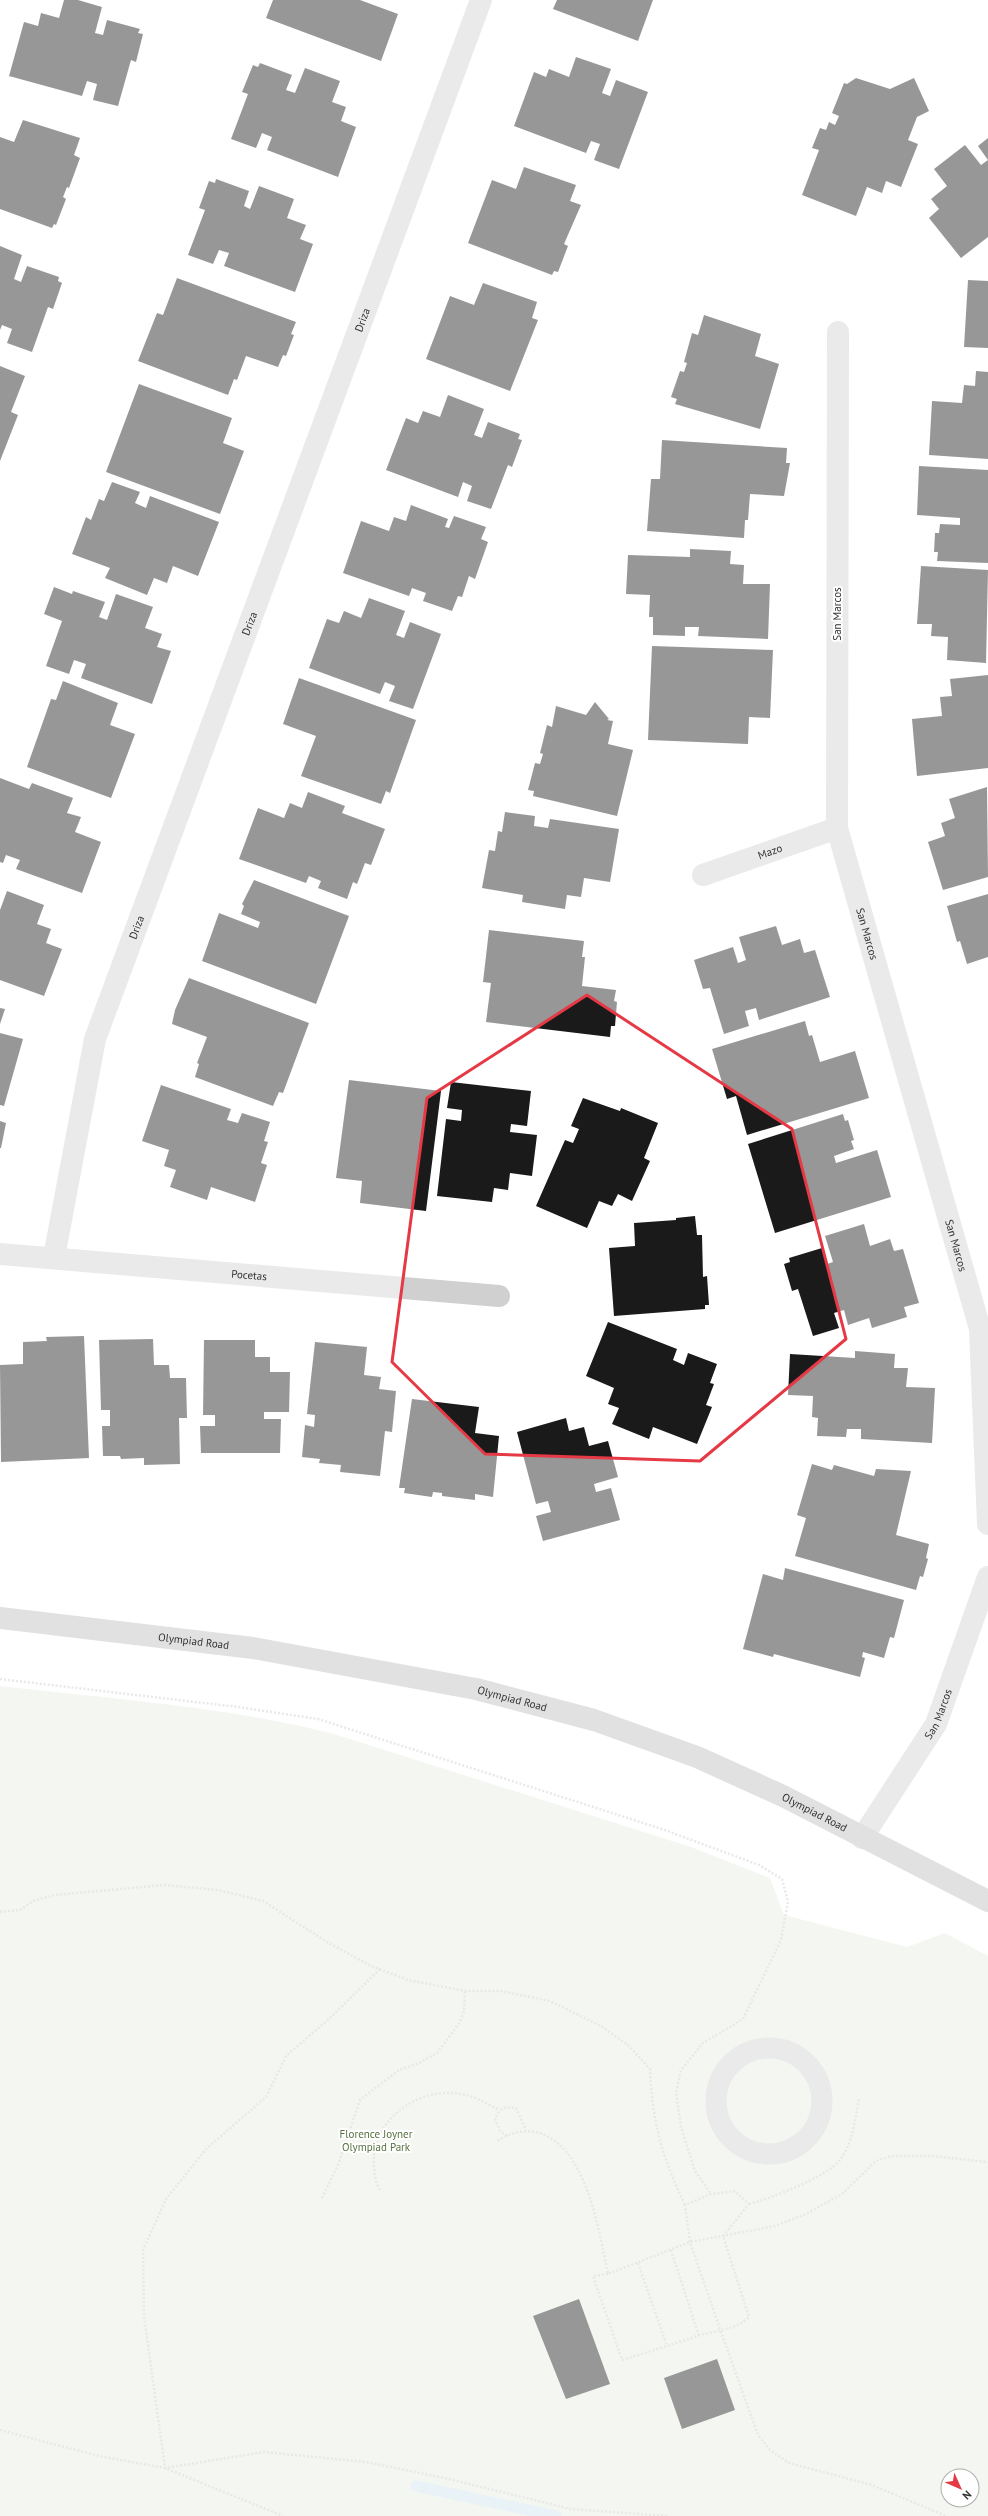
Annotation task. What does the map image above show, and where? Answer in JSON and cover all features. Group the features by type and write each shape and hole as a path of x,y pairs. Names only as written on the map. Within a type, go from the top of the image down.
{"main road":[{"name":"Olympiad Road","path":"0,1618 253,1648 476,1688 594,1720 697,1757 783,1796 862,1838 988,1901"}],"street":[{"name":"Driza","path":"54,1257 95,1039 481,0"},
{"name":"San Marcos","path":"838,332 837,828 980,1329 988,1524"},
{"name":"Mazo","path":"703,875 837,828"},
{"name":"Pocetas","path":"0,1254 54,1257 499,1296"},
{"name":"San Marcos","path":"862,1838 936,1724 988,1577"}],"lane":[{"path":"770,2048 785,2050 800,2058 811,2068 820,2083 822,2100 817,2124 811,2135 796,2148 779,2154 761,2155 743,2149 728,2137 719,2121 716,2103 718,2085 727,2068 739,2056 754,2050 770,2048"}],"path":[{"path":"0,1679 318,1719 662,1829 759,1865 782,1879 788,1902 781,1940 743,2019 703,2043 682,2070 676,2092 681,2126 695,2171 711,2194"},
{"path":"0,1912 20,1910 33,1901 55,1895 164,1885 218,1890 263,1901 327,1942 380,1969 408,1980 465,1991 501,1991 550,2001 601,2026 628,2045 650,2069 652,2106 659,2141 685,2205 690,2242 758,2435 770,2450 789,2463 872,2484 946,2516"},
{"path":"165,2468 144,2316 143,2250 146,2243 166,2199 206,2149 266,2098 286,2056 330,2018 380,1969"},
{"path":"322,2198 338,2165 360,2100 382,2081 399,2070 419,2063 437,2053 460,2022 464,2011 465,1991"},
{"path":"380,2190 375,2178 373,2157 378,2135 390,2119 407,2104 437,2093 454,2093 471,2096 499,2110"},
{"path":"723,2236 749,2204 787,2192 815,2177 839,2161 853,2131 859,2099"},
{"path":"507,2136 496,2125 495,2119 499,2110 507,2107 516,2108 526,2130"},
{"path":"498,2141 507,2136 526,2130 553,2138 562,2146 574,2162 598,2228 608,2274"},
{"path":"723,2236 749,2318 744,2322 622,2360 593,2276 608,2274 690,2242 775,2226 808,2213 842,2194 876,2161 891,2156 932,2156 988,2162"},
{"path":"685,2205 711,2194 735,2191 749,2204"},
{"path":"671,2250 699,2336"},
{"path":"638,2263 667,2346"},
{"path":"0,2430 99,2456 165,2468 283,2516"},
{"path":"165,2468 264,2452 288,2454 366,2462 450,2479 571,2509 668,2516"}],"highlighted area":[{"path":"587,995 792,1129 846,1339 700,1461 485,1454 392,1362 427,1098"}],"green space":[{"name":"Florence Joyner Olympiad Park","path":"0,1686 210,1710 293,1724 334,1734 691,1847 770,1878 784,1915 907,1947 945,1933 988,1956 988,2516 0,2516"}],"building":[{"path":"64,0 78,0 102,7 95,33 103,35 107,20 140,29 138,33 143,34 136,62 131,60 118,106 93,100 97,84 87,81 82,96 9,76 24,22 38,26 41,13 59,18"},
{"path":"273,0 360,0 398,14 381,61 266,18"},
{"path":"557,0 653,0 638,41 553,9"},
{"path":"576,57 611,69 602,93 610,96 616,80 648,92 619,169 594,160 600,144 591,141 586,153 514,126 534,72 546,77 549,69 569,77"},
{"path":"260,63 292,75 286,90 295,93 305,68 340,81 332,102 346,107 341,121 356,127 338,177 267,150 272,137 262,133 256,148 231,139 248,94 242,92 253,65 258,67"},
{"path":"856,78 890,89 914,78 929,111 917,117 908,140 918,144 901,187 886,181 882,193 867,187 856,216 802,195 819,150 812,148 820,128 826,130 829,122 835,125 839,116 832,113 844,83 847,84"},
{"path":"23,120 80,138 74,155 80,158 69,188 67,187 63,197 66,199 56,225 54,224 52,228 0,209 0,137 14,142"},
{"path":"988,138 988,160 978,146"},
{"path":"965,145 981,165 988,160 988,237 961,258 929,218 939,209 931,199 947,186 934,169"},
{"path":"524,167 576,185 570,201 581,205 564,244 568,246 558,272 554,271 552,275 468,243 492,180 516,189"},
{"path":"216,179 249,191 244,206 250,209 259,186 294,199 287,218 306,225 300,239 313,244 295,292 224,266 229,253 219,250 213,264 188,255 205,210 199,208 209,181 215,183"},
{"path":"0,246 22,255 14,279 21,282 27,266 59,277 58,281 62,283 53,309 48,307 32,352 7,343 12,329 2,325 0,330"},
{"path":"177,278 296,322 291,334 294,335 286,356 283,355 278,367 246,356 237,380 234,379 228,395 138,361 157,313 163,315"},
{"path":"968,280 988,281 988,348 964,347"},
{"path":"483,283 537,302 532,318 538,320 510,391 426,359 450,296 474,305"},
{"path":"704,315 761,334 755,356 779,364 760,429 675,404 677,399 671,397 680,371 684,372 687,363 684,362 692,333 698,335"},
{"path":"0,366 25,376 11,412 18,415 0,461"},
{"path":"976,371 988,372 988,459 929,455 932,401 962,403 964,385 975,386"},
{"path":"139,384 232,418 223,443 244,451 220,514 106,472"},
{"path":"448,395 484,409 474,435 482,438 488,422 520,434 518,439 522,440 512,467 508,465 491,509 467,501 472,486 463,482 458,497 386,470 406,418 418,423 423,411 440,417"},
{"path":"662,440 787,448 786,463 790,463 784,496 750,494 748,520 745,520 744,538 647,531 651,479 660,479"},
{"path":"919,466 988,470 988,563 937,561 938,552 934,552 935,533 939,533 940,524 960,525 960,518 917,515"},
{"path":"112,482 140,492 135,503 146,508 150,496 219,522 198,576 173,566 167,583 154,578 147,595 105,578 110,568 72,554 86,517 91,520 99,499 104,501"},
{"path":"411,505 448,519 445,527 449,528 454,516 486,527 481,539 488,542 475,579 469,576 462,597 458,596 452,611 423,601 426,593 412,588 409,596 343,573 361,521 389,531 394,517 406,521"},
{"path":"690,549 731,551 730,564 744,565 743,584 770,584 768,639 698,636 699,627 685,627 685,636 653,635 653,617 649,617 650,595 626,594 628,555 690,557"},
{"path":"921,566 988,570 986,663 947,660 948,637 931,636 932,624 917,624"},
{"path":"54,587 72,594 73,591 105,602 99,617 107,620 116,594 153,607 145,628 162,634 157,647 171,651 152,704 81,678 86,664 74,660 69,674 46,666 62,621 44,614"},
{"path":"369,598 405,611 396,635 404,638 410,622 441,634 413,709 389,701 395,686 385,682 380,694 309,668 327,619 339,623 344,611 361,618"},
{"path":"652,646 773,650 770,718 749,717 748,744 648,740"},
{"path":"988,675 988,768 917,776 912,719 942,716 940,697 952,696 950,679"},
{"path":"299,678 416,720 390,793 386,791 381,804 301,776 316,736 283,724"},
{"path":"63,681 118,703 110,725 135,734 111,798 27,767 51,699 56,700"},
{"path":"595,702 609,719 607,720 613,721 608,744 633,750 617,816 533,796 534,791 528,790 535,763 540,764 543,754 540,753 547,725 552,727 556,706 586,715"},
{"path":"0,778 29,789 32,783 73,798 67,813 81,817 75,832 101,842 82,893 16,869 20,860 6,855 3,863 0,862"},
{"path":"987,787 988,877 943,890 928,842 945,836 941,823 955,818 949,799"},
{"path":"308,792 345,806 342,813 385,829 371,865 365,863 357,884 353,882 347,899 318,888 321,881 309,876 306,883 239,859 258,808 284,818 290,803 302,808"},
{"path":"505,812 535,816 534,826 548,828 550,819 619,829 610,882 584,878 581,897 567,895 565,909 522,902 523,895 482,888 489,850 495,851 498,831 502,832"},
{"path":"254,880 349,916 316,1004 202,961 219,913 258,928 260,922 241,914 244,906 242,904"},
{"path":"7,891 44,905 37,924 51,929 46,943 62,949 44,996 0,980 0,910"},
{"path":"988,894 988,957 967,964 960,941 957,942 947,906"},
{"path":"776,926 782,945 800,939 804,953 815,950 830,997 759,1020 756,1008 745,1011 749,1026 724,1034 710,988 703,989 694,960 733,947 738,963 746,960 739,937"},
{"path":"489,930 584,941 582,957 585,957 582,986 616,990 614,1001 617,1002 615,1026 611,1026 610,1037 486,1022 491,983 483,982"},
{"path":"189,978 309,1023 283,1093 279,1092 273,1106 195,1077 199,1064 197,1063 207,1037 172,1024 175,1010"},
{"path":"0,1008 5,1009 0,1024"},
{"path":"805,1021 809,1036 812,1035 820,1062 855,1051 869,1098 747,1135 736,1096 727,1099 712,1049"},
{"path":"0,1033 23,1039 4,1106 0,1105"},
{"path":"349,1080 441,1091 426,1211 360,1203 362,1181 336,1178"},
{"path":"451,1082 531,1091 527,1126 511,1124 510,1132 537,1135 532,1176 510,1173 508,1190 494,1188 492,1202 437,1196 446,1119 461,1121 462,1110 447,1108"},
{"path":"161,1085 231,1109 227,1120 238,1123 242,1113 270,1122 264,1141 268,1142 261,1163 267,1165 255,1202 211,1187 207,1200 170,1187 176,1170 164,1166 169,1150 142,1141"},
{"path":"583,1098 620,1111 621,1108 658,1123 644,1158 650,1161 632,1201 618,1194 612,1206 599,1201 587,1228 536,1206 565,1140 573,1143 579,1129 571,1126"},
{"path":"843,1114 845,1121 848,1120 854,1140 851,1141 854,1149 834,1156 836,1163 877,1150 891,1197 775,1233 748,1144"},
{"path":"0,1121 6,1123 1,1148 0,1148"},
{"path":"695,1216 697,1235 702,1235 703,1277 707,1276 709,1305 705,1305 705,1309 614,1316 609,1248 635,1246 634,1223 676,1220 676,1218"},
{"path":"864,1224 870,1246 890,1239 894,1251 903,1249 919,1303 904,1307 907,1317 872,1328 869,1318 848,1325 844,1310 834,1313 839,1328 813,1336 798,1289 792,1291 784,1264 790,1262 789,1258 822,1248 827,1264 833,1262 825,1236"},
{"path":"608,1322 677,1349 673,1360 684,1365 688,1353 717,1364 710,1383 714,1384 706,1405 712,1407 697,1444 653,1427 649,1439 612,1424 619,1408 608,1404 614,1388 586,1376"},
{"path":"84,1336 89,1458 1,1462 0,1365 23,1364 23,1342 47,1341 46,1337"},
{"path":"153,1339 154,1365 169,1365 170,1378 186,1378 187,1418 179,1418 180,1464 144,1465 144,1458 121,1459 120,1456 103,1456 102,1426 110,1426 110,1410 101,1410 99,1340"},
{"path":"204,1340 255,1340 255,1357 270,1357 270,1372 290,1372 289,1412 264,1412 264,1419 281,1419 280,1453 201,1453 200,1426 215,1426 215,1415 203,1415"},
{"path":"315,1342 367,1347 364,1375 381,1377 379,1389 396,1391 392,1432 385,1431 380,1476 340,1472 341,1465 319,1463 320,1459 302,1457 305,1425 314,1427 315,1415 307,1414"},
{"path":"855,1351 895,1354 894,1368 908,1368 906,1387 935,1388 932,1443 861,1439 861,1429 847,1429 846,1437 817,1436 818,1418 812,1417 813,1396 788,1395 790,1354 855,1358"},
{"path":"412,1399 479,1407 475,1433 499,1436 493,1497 475,1494 475,1500 442,1496 442,1493 433,1492 432,1497 404,1493 405,1488 399,1488"},
{"path":"566,1418 569,1431 584,1427 589,1446 608,1441 618,1477 594,1484 596,1492 611,1488 620,1520 543,1541 536,1516 551,1512 548,1501 536,1504 517,1432"},
{"path":"812,1464 832,1470 834,1465 874,1476 876,1469 911,1471 896,1535 929,1544 926,1558 928,1559 923,1577 920,1576 916,1590 795,1556 806,1518 797,1515"},
{"path":"785,1568 904,1600 894,1638 890,1637 884,1658 863,1652 862,1657 865,1658 860,1677 774,1654 773,1657 743,1649 763,1574 783,1580"},
{"path":"579,2299 610,2384 566,2399 533,2316"},
{"path":"717,2359 735,2410 682,2429 664,2378"}],"waterway":[{"path":"416,2486 556,2516"}]}
